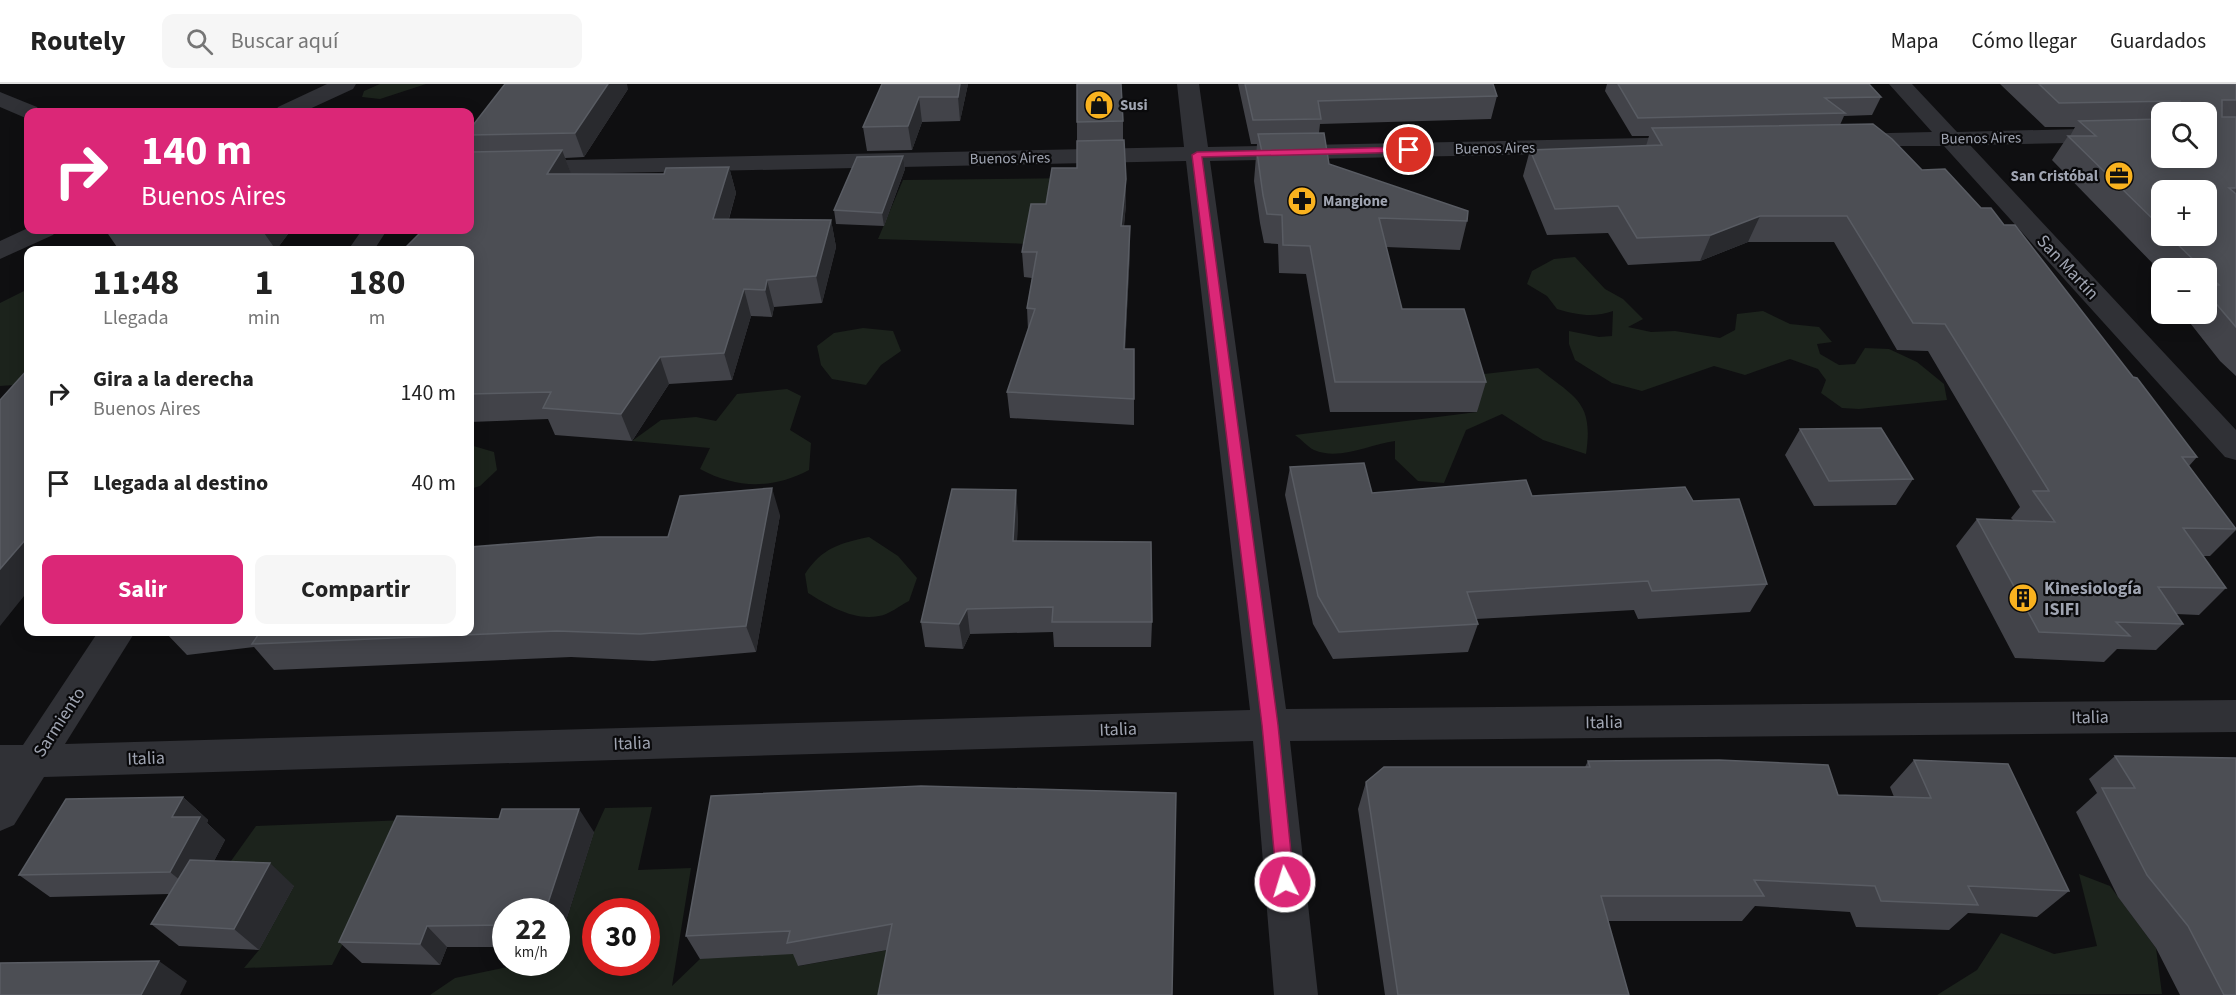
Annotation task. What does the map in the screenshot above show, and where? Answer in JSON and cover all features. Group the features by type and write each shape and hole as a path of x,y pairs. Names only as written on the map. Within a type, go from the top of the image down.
{"street":[{"path":"294,108 345,84"},
{"path":"1188,84 1270,725 1296,995"},
{"name":"San Martín","path":"1900,84 2236,449"},
{"path":"0,99 24,110"},
{"name":"Buenos Aires","path":"1830,141 2151,134"},
{"name":"Buenos Aires","path":"474,170 1711,144"},
{"path":"0,251 36,234"},
{"name":"Sarmiento","path":"0,813 17,762 114,636"},
{"name":"Italia","path":"17,762 1270,725 2236,716"}],"shaded area":[{"path":"380,84 426,84 380,99 362,97 364,91"},
{"path":"1082,178 1030,244 878,239 903,180"},
{"path":"1575,257 1605,289 1623,299 1643,319 1628,327 1651,332 1675,331 1720,338 1735,330 1737,314 1763,311 1790,324 1819,327 1832,342 1817,344 1820,354 1839,365 1855,364 1865,348 1889,349 1917,362 1944,384 1947,400 1859,409 1842,408 1821,393 1826,380 1818,369 1790,359 1745,375 1714,366 1642,391 1612,383 1575,360 1569,344 1569,331 1599,337 1612,336 1613,311 1585,315 1557,309 1547,296 1527,284 1532,271 1554,259"},
{"path":"24,291 24,384 0,386 0,303"},
{"path":"863,328 893,331 901,351 881,365 866,385 832,379 821,365 817,346 834,333"},
{"path":"1538,368 1579,402 1587,422 1586,454 1543,440 1502,414 1466,430 1444,483 1418,481 1395,459 1395,441 1334,454 1314,450 1295,435 1477,412 1484,374"},
{"path":"787,389 801,396 790,430 811,443 809,470 782,481 741,483 714,476 700,469 710,448 632,441 661,420 696,417 716,421 737,394"},
{"path":"474,446 494,452 497,470 480,486 474,488"},
{"path":"869,537 898,556 917,578 909,601 891,612 870,617 851,614 808,593 805,574 818,558 840,544"},
{"path":"652,807 638,870 691,868 672,986 700,959 802,944 799,966 899,948 890,995 430,995 455,978 492,970 492,976 570,976 570,909 594,832 605,808"},
{"path":"406,820 332,965 244,968 259,950 294,886 216,882 256,826"},
{"path":"2079,874 2110,886 2156,948 2162,994 1937,995 1977,970 2001,933 2054,954 2097,946"}],"building":[{"path":"505,84 608,84 575,133 474,135 474,124"},
{"path":"882,84 960,84 958,97 919,97 908,126 863,127"},
{"name":"Susi","path":"1077,84 1121,84 1123,121 1077,122"},
{"path":"1245,84 1493,84 1497,96 1318,101 1321,119 1253,120"},
{"path":"1618,84 1869,84 1881,97 1825,98 1845,113 1638,118"},
{"path":"2039,84 2236,84 2236,100 2222,100 2222,117 2236,117 2236,188 2229,188 2236,194 2236,327 2217,305 2217,285 2219,285 2217,283 2217,258 2192,258 2179,246 2217,246 2217,180 2151,180 2151,217 2068,136 2096,136 2079,121 2151,119 2151,168 2217,168 2217,102 2059,103"},
{"path":"1873,124 1892,139 1922,170 1945,169 1981,208 1991,208 2004,225 2015,225 2197,457 2182,457 2236,529 2183,528 2226,588 2158,587 2183,624 2116,622 2130,636 2039,632 1977,519 2055,522 2033,491 2049,491 1945,324 1913,323 1847,216 1760,216 1711,235 1637,238 1618,206 1555,209 1530,150 1662,145 1652,128"},
{"path":"1324,133 1329,164 1468,211 1467,221 1379,218 1402,309 1464,309 1486,382 1335,382 1310,246 1283,245 1282,215 1267,214 1257,152 1262,152 1258,134"},
{"path":"1124,140 1126,179 1121,226 1130,226 1124,349 1134,349 1134,399 1007,392 1035,309 1027,308 1037,252 1022,252 1031,204 1046,204 1052,168 1077,168 1077,141"},
{"path":"562,150 547,174 664,174 666,168 729,167 713,219 831,220 816,276 767,280 765,290 744,289 724,353 660,357 621,414 543,408 551,392 474,394 474,246 407,246 419,234 474,234 474,152"},
{"path":"903,156 882,213 834,210 857,157"},
{"path":"24,373 24,541 0,569 0,400"},
{"path":"1881,428 1913,479 1829,481 1800,429"},
{"path":"1364,463 1372,493 1526,480 1532,496 1685,487 1693,501 1739,499 1767,584 1652,591 1648,581 1467,592 1478,624 1339,632 1318,596 1290,467"},
{"path":"772,488 746,626 640,634 557,631 474,635 474,547 598,537 668,537 680,496"},
{"path":"952,489 1016,490 1013,541 1151,542 1152,622 1052,622 1053,607 967,609 959,624 921,622"},
{"path":"257,636 440,636 252,644"},
{"path":"2115,756 2236,758 2236,995 2224,995 2188,926 2147,875 2102,788 2135,788"},
{"path":"1719,760 1828,765 1838,795 1931,798 1914,760 2008,764 2069,891 1968,886 1978,905 1881,901 1875,886 1754,880 1764,896 1601,896 1629,995 1398,995 1366,782 1384,767 1590,767 1588,761"},
{"path":"921,786 1176,793 1172,995 878,995 892,924 787,943 790,931 686,936 711,796"},
{"path":"183,797 172,817 200,817 170,872 19,875 66,799"},
{"path":"502,809 579,809 550,898 492,898 492,925 427,926 420,944 339,942 397,816 499,819"},
{"path":"190,860 270,863 234,929 151,924"},
{"path":"159,961 141,995 0,995 0,963"}],"place":[{"name":"Susi","path":"1099,105"},
{"name":"San Cristóbal","path":"2119,176"},
{"name":"Mangione","path":"1302,201"},
{"name":"Kinesiología ISIFI","path":"2023,598"}],"route":[{"path":"1285,882 1270,725 1197,155 1409,150"}]}
